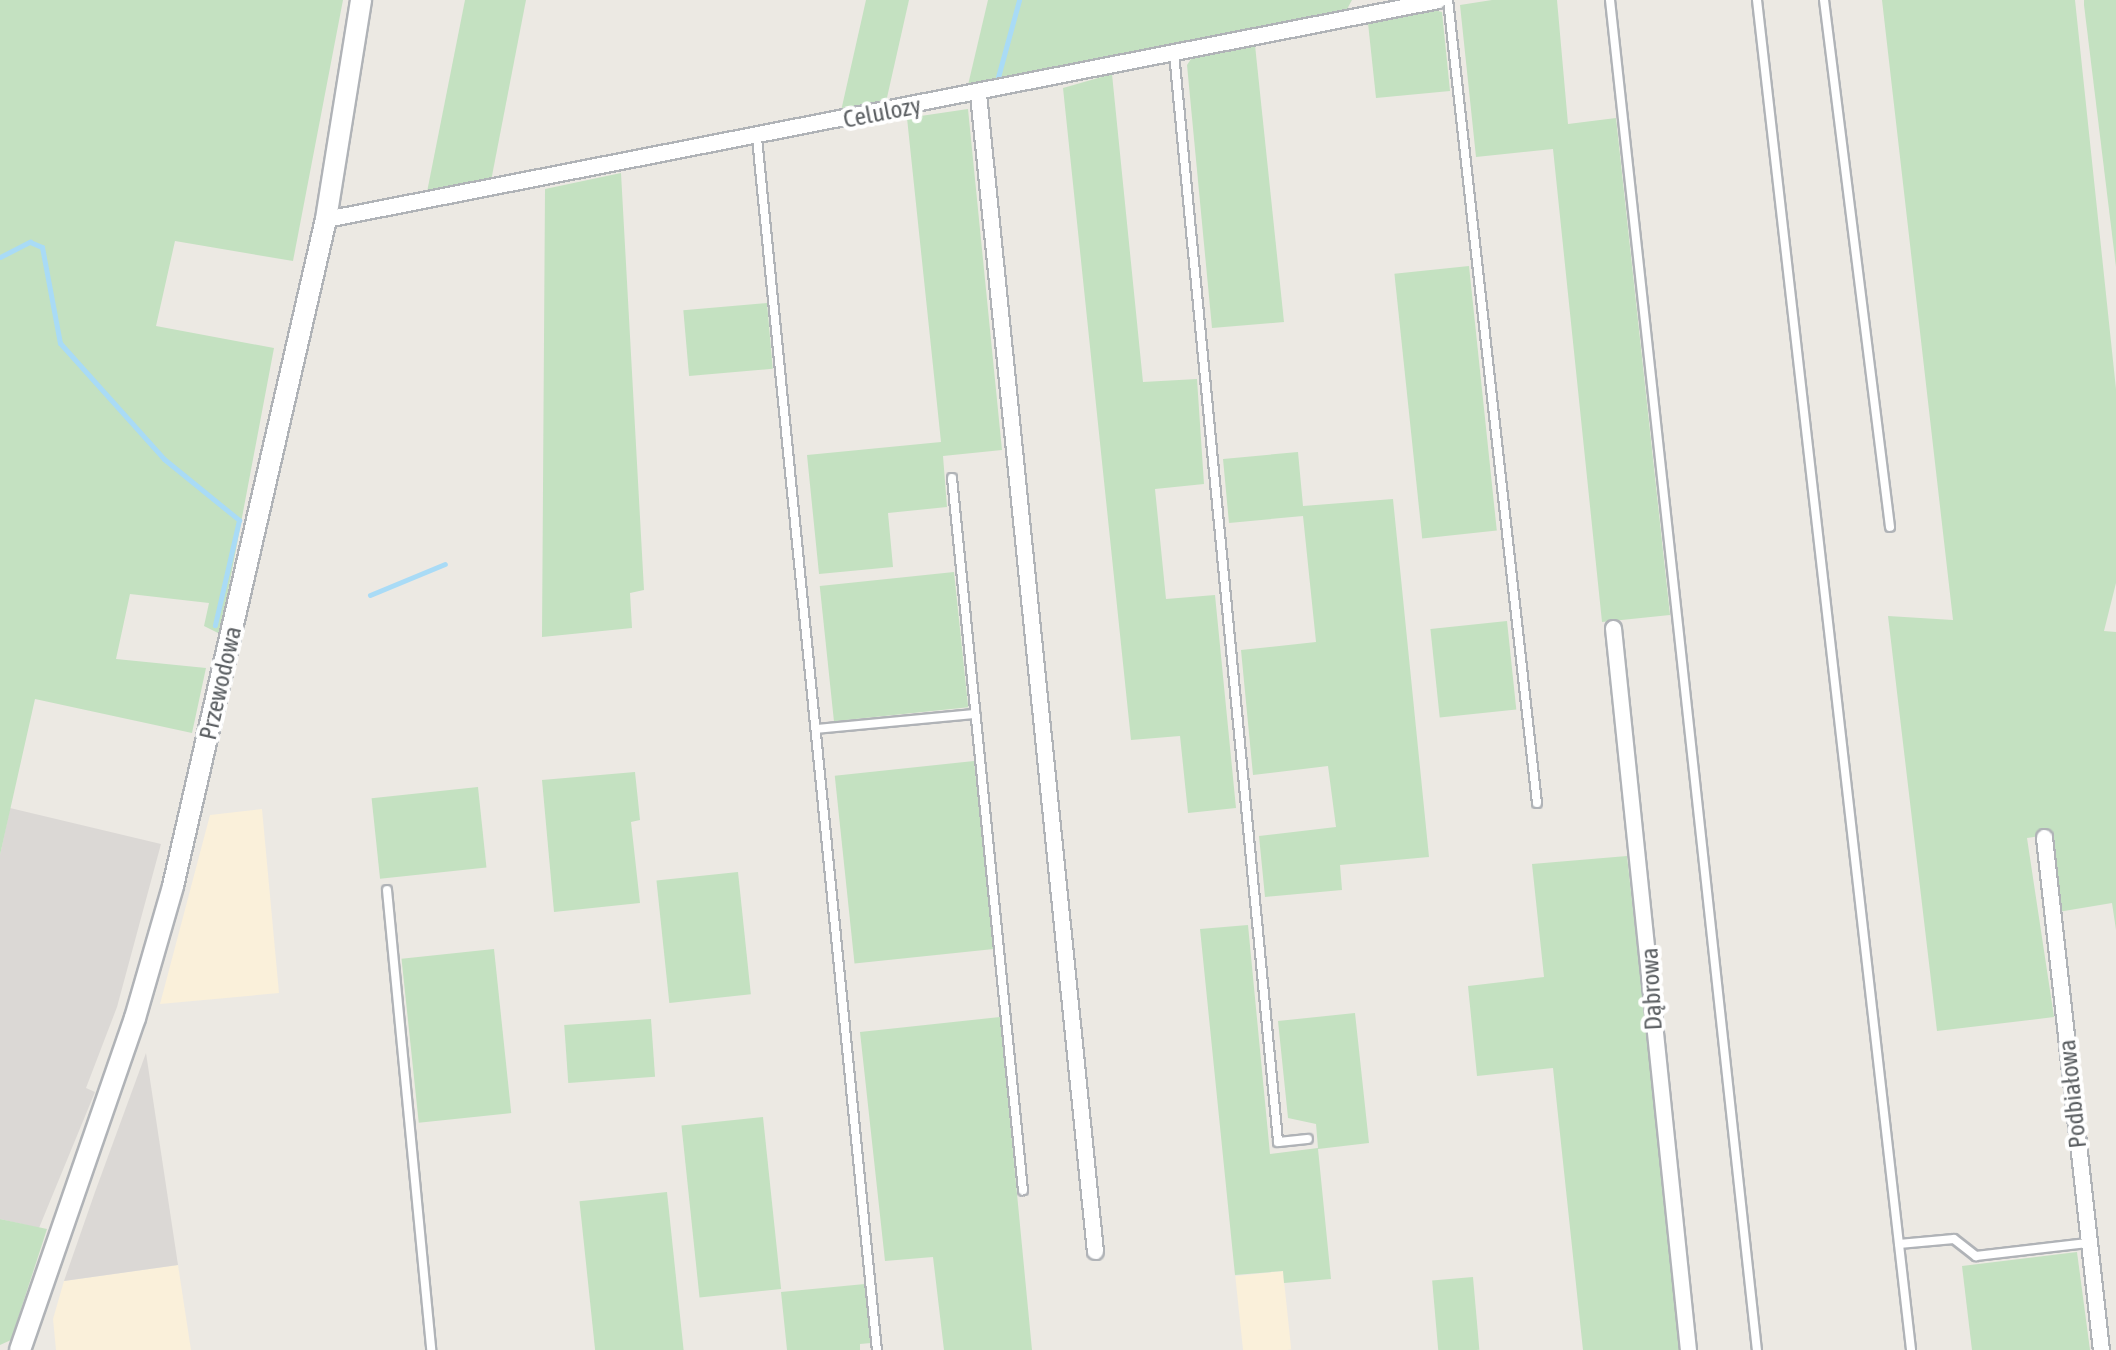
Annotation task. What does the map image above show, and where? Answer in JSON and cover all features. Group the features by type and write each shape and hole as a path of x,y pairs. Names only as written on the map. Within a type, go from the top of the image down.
{"street":[{"name":"Przewodowa","path":"20,1350 158,942 326,219 361,0"},
{"name":"Celulozy","path":"326,219 985,93 1360,7 1438,0"},
{"path":"985,93 1096,1251"},
{"name":"Dąbrowa","path":"1613,628 1688,1350"},
{"name":"Podbiałowa","path":"2044,838 2101,1350"}],"lane":[{"path":"1448,0 1537,803"},
{"path":"1610,0 1757,1350"},
{"path":"1757,0 1911,1350"},
{"path":"1824,0 1890,527"},
{"path":"1174,52 1278,1142 1308,1138"},
{"path":"758,138 878,1350"},
{"path":"952,478 1024,1190"},
{"path":"816,730 976,714"},
{"path":"388,890 431,1350"},
{"path":"1899,1244 1954,1239 1976,1256 2089,1243"}],"shaded area":[{"path":"10,808 161,844 117,1007 86,1088 95,1092 39,1228 0,1219 0,855"},
{"path":"262,809 279,993 160,1004 210,815"},
{"path":"146,1053 178,1265 64,1281 95,1192"},
{"path":"178,1265 191,1350 56,1350 53,1319 64,1281"},
{"path":"1283,1271 1291,1350 1243,1350 1235,1276"}],"green space":[{"path":"0,0 343,0 293,261 175,241 156,326 274,348 220,634 204,626 209,603 130,594 116,659 206,668 192,733 35,699 0,855"},
{"path":"465,0 526,0 491,181 427,192"},
{"path":"866,0 909,0 886,102 841,111"},
{"path":"988,0 1352,0 1346,11 968,85"},
{"path":"1492,0 1557,0 1568,124 1616,118 1670,615 1602,622 1553,149 1476,157 1460,5"},
{"path":"1882,0 2075,0 2116,389 2116,583 2104,631 2116,632 2116,930 2112,903 2058,912 2047,835 2027,838 2054,1017 1937,1031 1888,616 1953,620"},
{"path":"2084,0 2116,0 2116,267 2084,5"},
{"path":"1434,10 1442,12 1450,91 1376,98 1368,23"},
{"path":"1255,45 1284,322 1212,328 1187,65 1195,53"},
{"path":"1112,74 1143,382 1197,379 1204,484 1155,489 1166,599 1215,595 1236,808 1188,813 1180,736 1131,740 1063,88"},
{"path":"968,109 1002,450 943,456 947,507 888,513 893,567 819,574 807,455 941,442 907,118"},
{"path":"621,173 644,590 630,593 632,628 542,637 545,189"},
{"path":"1469,266 1497,531 1422,538 1394,274"},
{"path":"767,303 773,369 689,376 683,310"},
{"path":"1298,452 1303,506 1393,499 1429,857 1340,865 1342,890 1265,897 1259,836 1336,827 1328,766 1253,775 1241,650 1316,642 1303,516 1229,523 1223,459"},
{"path":"954,572 968,707 834,721 820,586"},
{"path":"1507,621 1516,710 1440,718 1430,629"},
{"path":"974,761 994,949 855,964 835,776"},
{"path":"635,772 640,820 631,822 640,903 554,912 542,780"},
{"path":"478,787 486,868 380,879 372,798"},
{"path":"1627,856 1682,1350 1583,1350 1553,1068 1477,1076 1468,986 1544,977 1532,864"},
{"path":"738,872 751,994 669,1003 656,881"},
{"path":"1248,925 1270,1154 1318,1148 1316,1124 1288,1118 1278,1021 1355,1013 1369,1143 1318,1149 1331,1279 1284,1283 1283,1271 1235,1275 1200,929"},
{"path":"494,949 511,1113 419,1123 402,959"},
{"path":"1000,1017 1032,1350 944,1350 933,1257 885,1261 860,1032"},
{"path":"651,1019 655,1077 568,1083 564,1025"},
{"path":"763,1117 781,1289 700,1298 681,1126"},
{"path":"667,1192 684,1350 595,1350 579,1201"},
{"path":"0,1219 47,1229 11,1340 0,1345"},
{"path":"2077,1252 2090,1350 1972,1350 1962,1266"},
{"path":"1473,1277 1479,1350 1438,1350 1432,1281"},
{"path":"865,1284 871,1343 860,1344 860,1350 787,1350 781,1292"}],"waterway":[{"path":"998,77 1019,0"},
{"path":"0,257 30,242 42,247 60,343 164,459 239,520 215,625"},
{"path":"370,595 445,564"}]}
